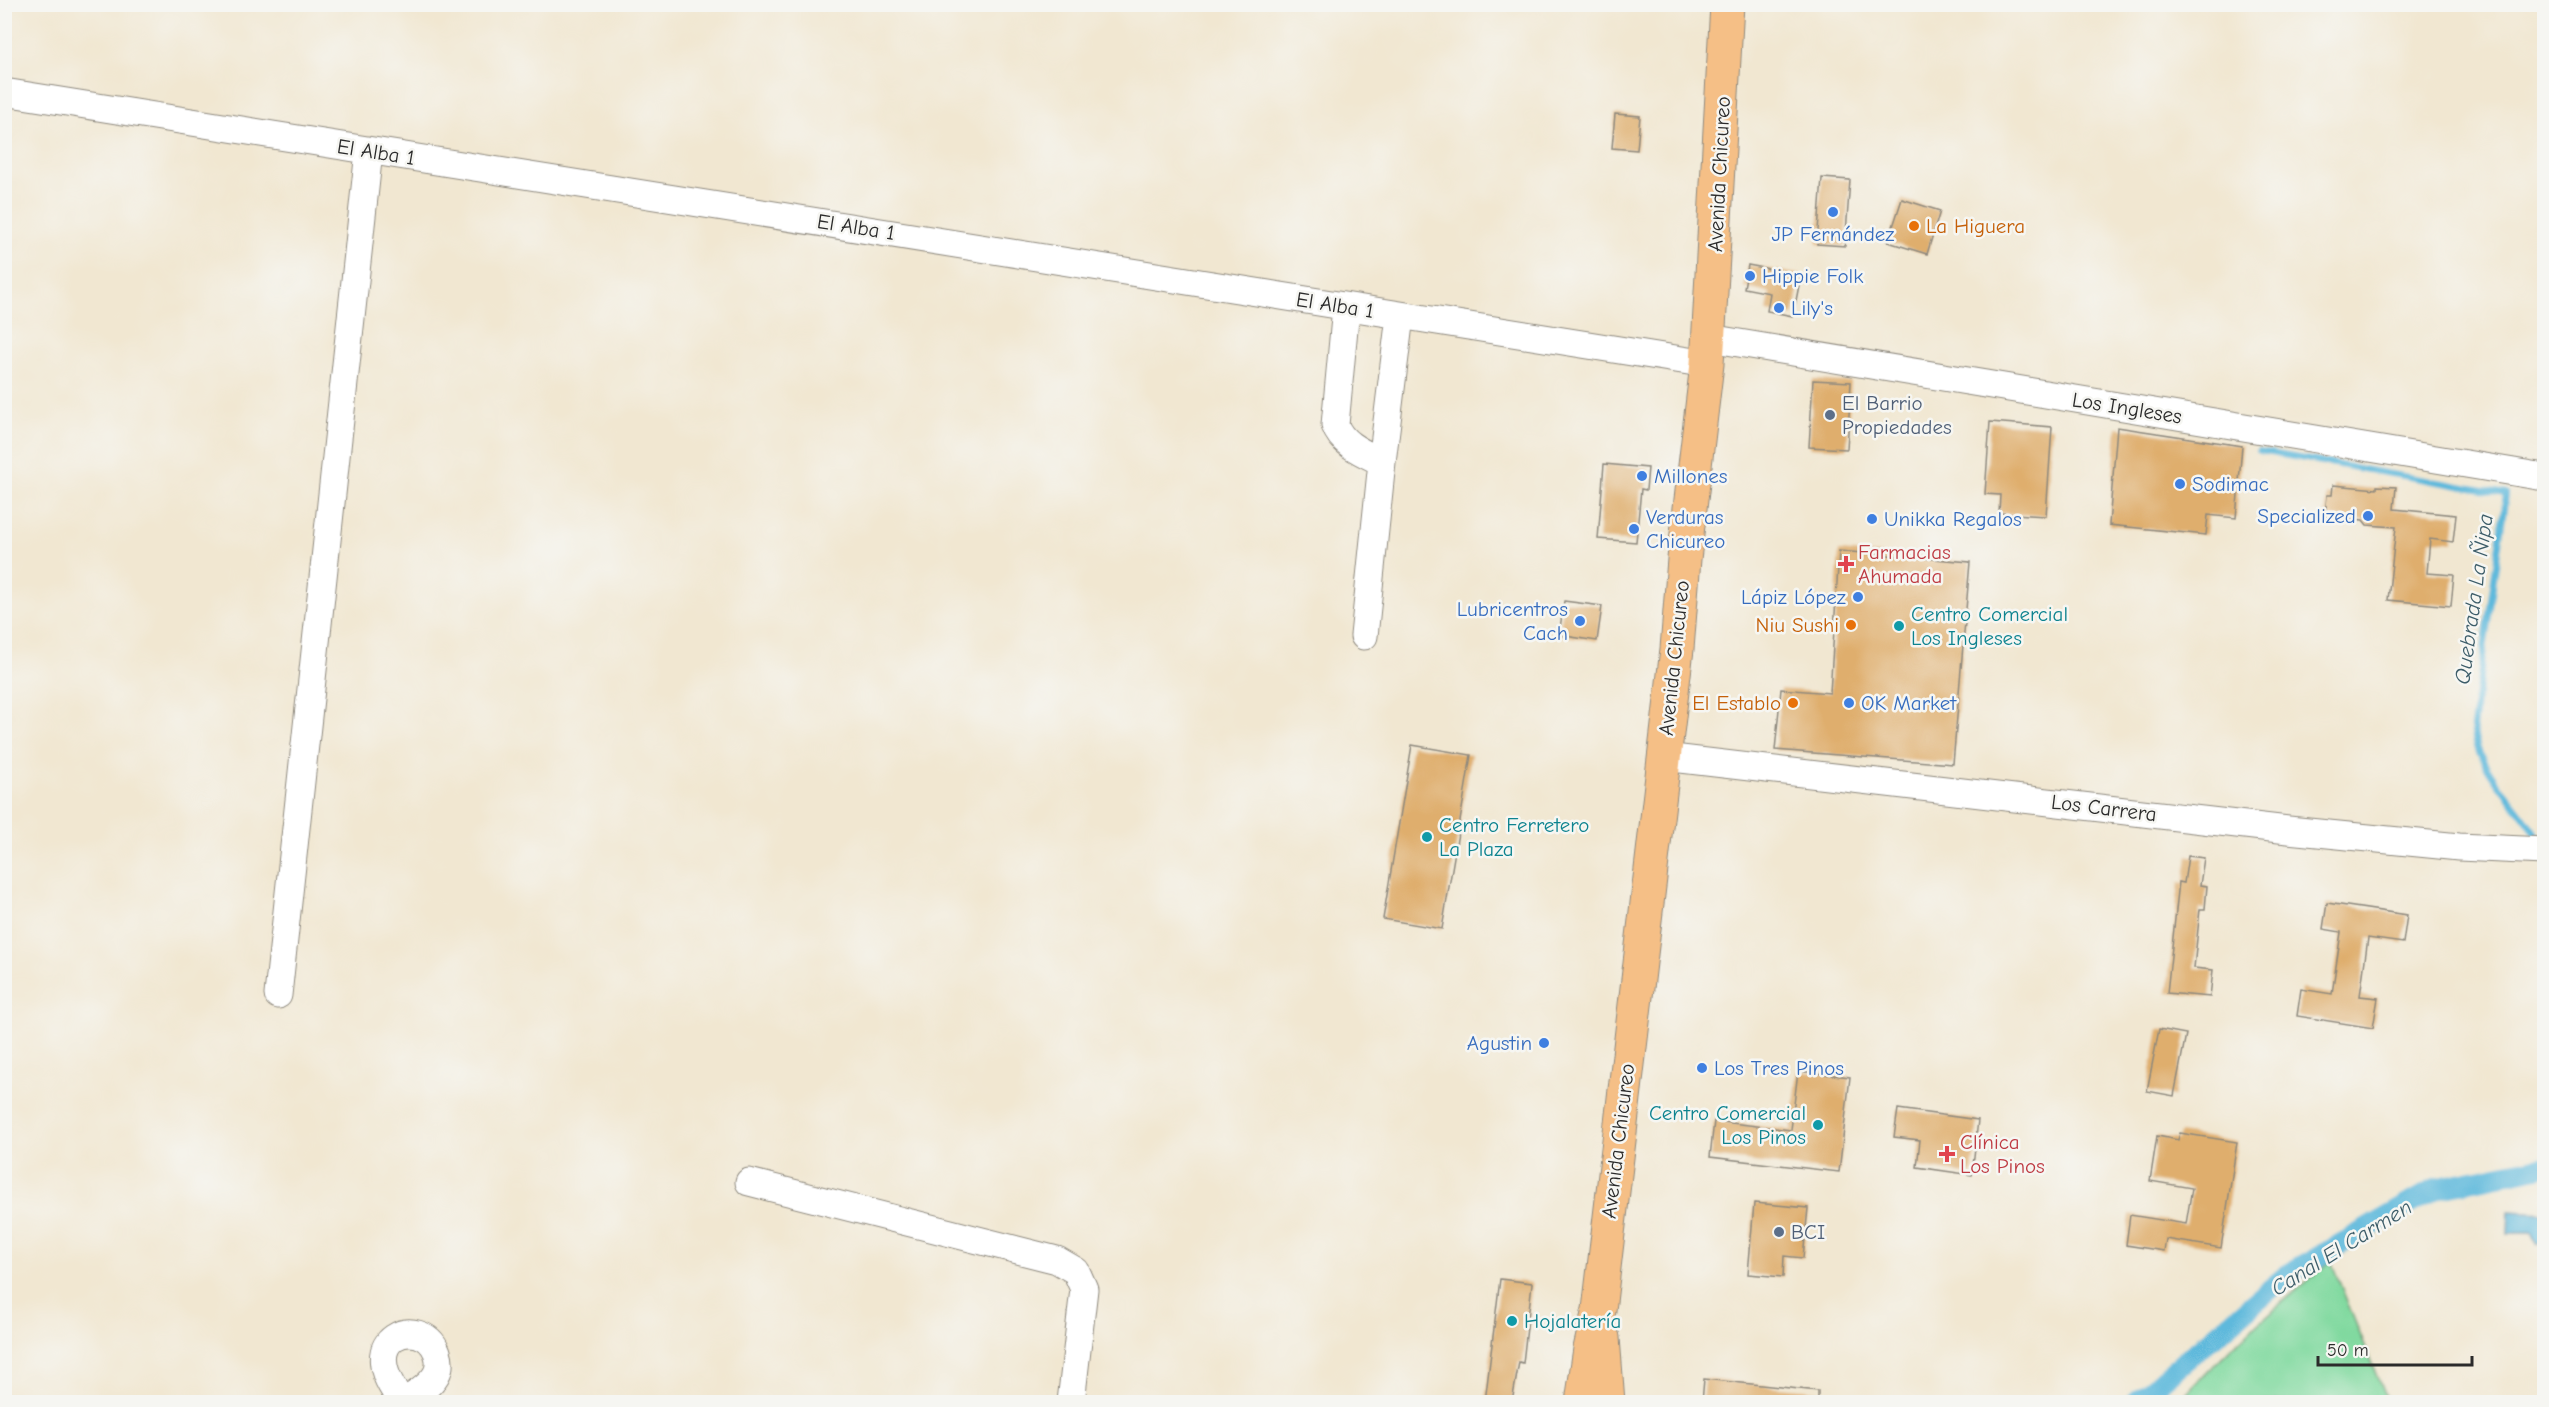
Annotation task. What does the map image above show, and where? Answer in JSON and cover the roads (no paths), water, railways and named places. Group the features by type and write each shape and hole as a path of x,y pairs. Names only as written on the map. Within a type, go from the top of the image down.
{"main road":[{"name":"Avenida Chicureo","path":"1581,1402 1599,1310 1664,758 1708,351 1728,4"},
{"name":"Avenida Chicureo","path":"1599,1310 1608,1402"}],"street":[{"name":"El Alba 1","path":"4,92 784,215 1400,316 1708,351"},
{"path":"278,995 369,151"},
{"path":"1346,307 1335,425 1342,439 1382,462"},
{"path":"1364,636 1400,316"},
{"name":"Los Ingleses","path":"1708,351 2544,477"},
{"name":"Los Carrera","path":"1664,758 2298,831 2459,847 2544,851"},
{"path":"749,1182 1057,1260 1076,1271 1084,1289 1071,1402"}],"water":[{"path":"2509,1211 2544,1213 2544,1242 2538,1245 2531,1233 2508,1233"}],"waterway":[{"name":"Quebrada La Ñipa","path":"2259,451 2506,494 2473,727 2480,754 2486,765 2536,834"},
{"name":"Canal El Carmen","path":"2136,1402 2287,1275 2437,1188 2544,1166"}],"place":[{"name":"JP Fernández","path":"1833,212"},
{"name":"La Higuera","path":"1914,226"},
{"name":"Hippie Folk","path":"1750,276"},
{"name":"Lily's","path":"1779,308"},
{"name":"El Barrio Propiedades","path":"1830,415"},
{"name":"Millones","path":"1642,476"},
{"name":"Sodimac","path":"2180,484"},
{"name":"Specialized","path":"2368,516"},
{"name":"Unikka Regalos","path":"1872,519"},
{"name":"Verduras Chicureo","path":"1634,529"},
{"name":"Farmacias Ahumada","path":"1846,564"},
{"name":"Lápiz López","path":"1858,597"},
{"name":"Lubricentros Cach","path":"1580,621"},
{"name":"Niu Sushi","path":"1851,625"},
{"name":"Centro Comercial Los Ingleses","path":"1899,626"},
{"name":"El Establo","path":"1793,703"},
{"name":"OK Market","path":"1849,703"},
{"name":"Centro Ferretero La Plaza","path":"1427,837"},
{"name":"Agustin","path":"1544,1043"},
{"name":"Los Tres Pinos","path":"1702,1068"},
{"name":"Centro Comercial Los Pinos","path":"1818,1125"},
{"name":"Clínica Los Pinos","path":"1947,1154"},
{"name":"BCI","path":"1779,1232"},
{"name":"Hojalatería","path":"1512,1321"}]}
